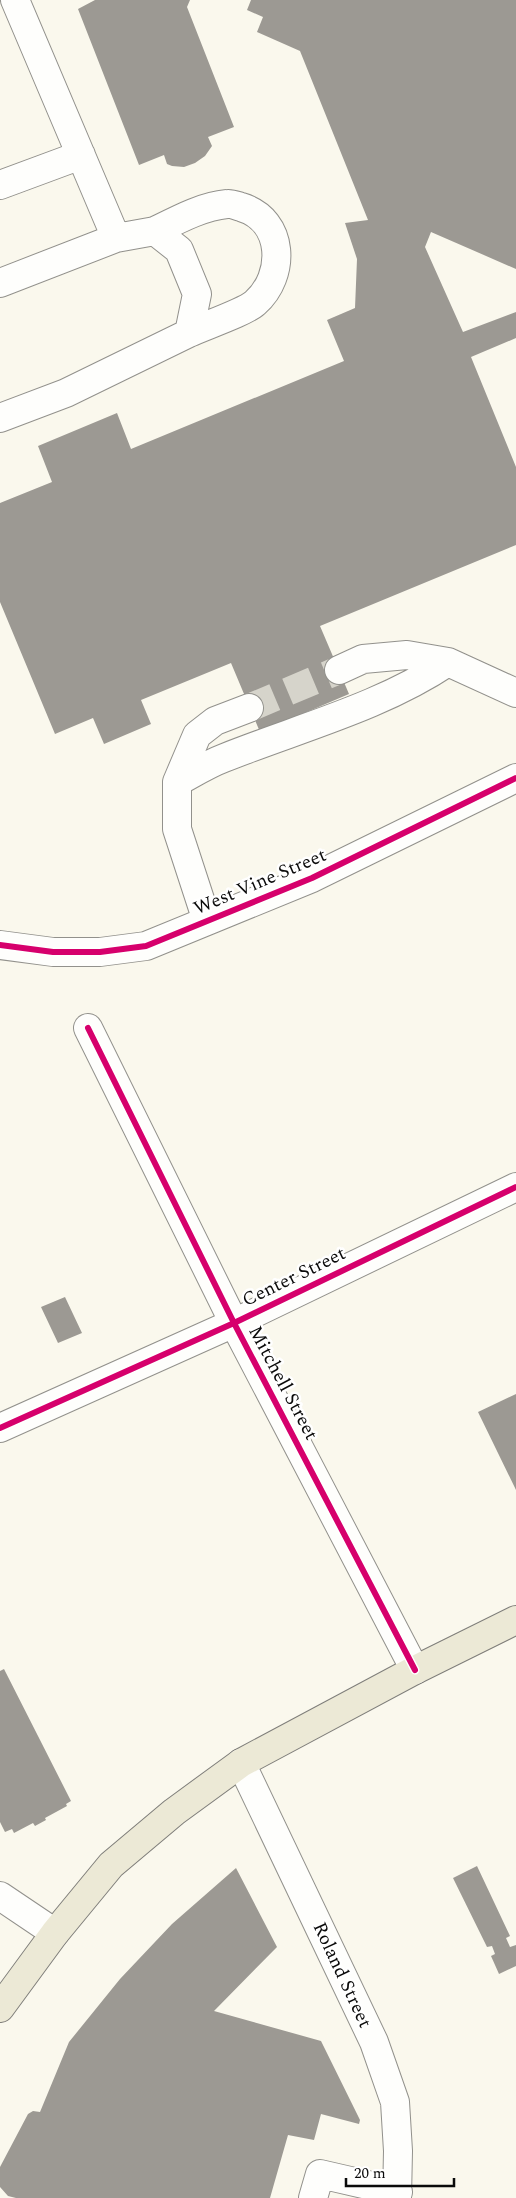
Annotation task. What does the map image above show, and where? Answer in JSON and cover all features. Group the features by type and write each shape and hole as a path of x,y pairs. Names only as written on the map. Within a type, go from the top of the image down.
{"main road":[{"path":"0,2008 55,1933 111,1866 174,1812 241,1763 416,1670 516,1620"}],"street":[{"path":"15,0 116,238"},
{"path":"0,185 81,155"},
{"path":"0,283 116,238 156,231 202,210 228,203 247,209 260,216 277,247 277,269 265,292 254,304 189,333 66,393 0,418"},
{"path":"156,231 179,250 197,294 189,333"},
{"path":"339,670 363,659 407,655 448,662 516,693"},
{"path":"176,782 222,758 372,702 424,678 448,662"},
{"path":"207,921 178,829 176,782 197,735 215,720 250,708"},
{"name":"West Vine Street","path":"0,945 53,952 100,952 146,946 312,878 516,778"},
{"name":"Mitchell Street","path":"88,1028 234,1323 416,1670"},
{"name":"Center Street","path":"0,1428 234,1323 516,1187"},
{"name":"Roland Street","path":"241,1763 374,2042 395,2102 397,2195"},
{"path":"0,1896 55,1933"},
{"path":"313,2198 320,2174 397,2195"}],"building":[{"path":"95,0 190,0 187,7 234,127 208,137 212,146 205,156 195,163 184,167 172,166 167,164 164,155 139,165 78,9"},
{"path":"251,0 516,0 516,269 431,232 425,247 463,332 516,312 516,338 471,357 516,467 516,545 320,626 349,694 260,732 231,663 141,700 151,724 104,744 93,718 55,734 0,602 0,503 52,482 38,446 117,413 131,449 344,361 327,320 355,308 357,259 345,223 368,220 300,51 257,32 263,17 247,10"},
{"path":"65,1297 82,1333 58,1343 41,1307"},
{"path":"516,1394 516,1490 478,1412"},
{"path":"4,1669 71,1801 66,1804 67,1806 45,1818 46,1820 35,1826 33,1823 14,1833 12,1829 5,1832 0,1822 0,1671"},
{"path":"477,1866 510,1936 506,1938 510,1947 516,1945 516,1966 499,1974 491,1956 495,1954 492,1946 487,1947 453,1878"},
{"path":"236,1868 277,1947 214,2011 321,2041 360,2120 359,2124 321,2114 314,2140 288,2135 270,2198 16,2198 8,2196 0,2187 0,2167 28,2114 33,2111 40,2112 69,2042 120,1979 172,1924"}],"tunnel":[{"path":"249,708 339,670"}],"cycle path":[{"path":"0,945 53,952 100,952 146,946 312,878 516,778"},
{"path":"88,1028 234,1323 415,1670"},
{"path":"0,1428 234,1323 516,1187"}]}
